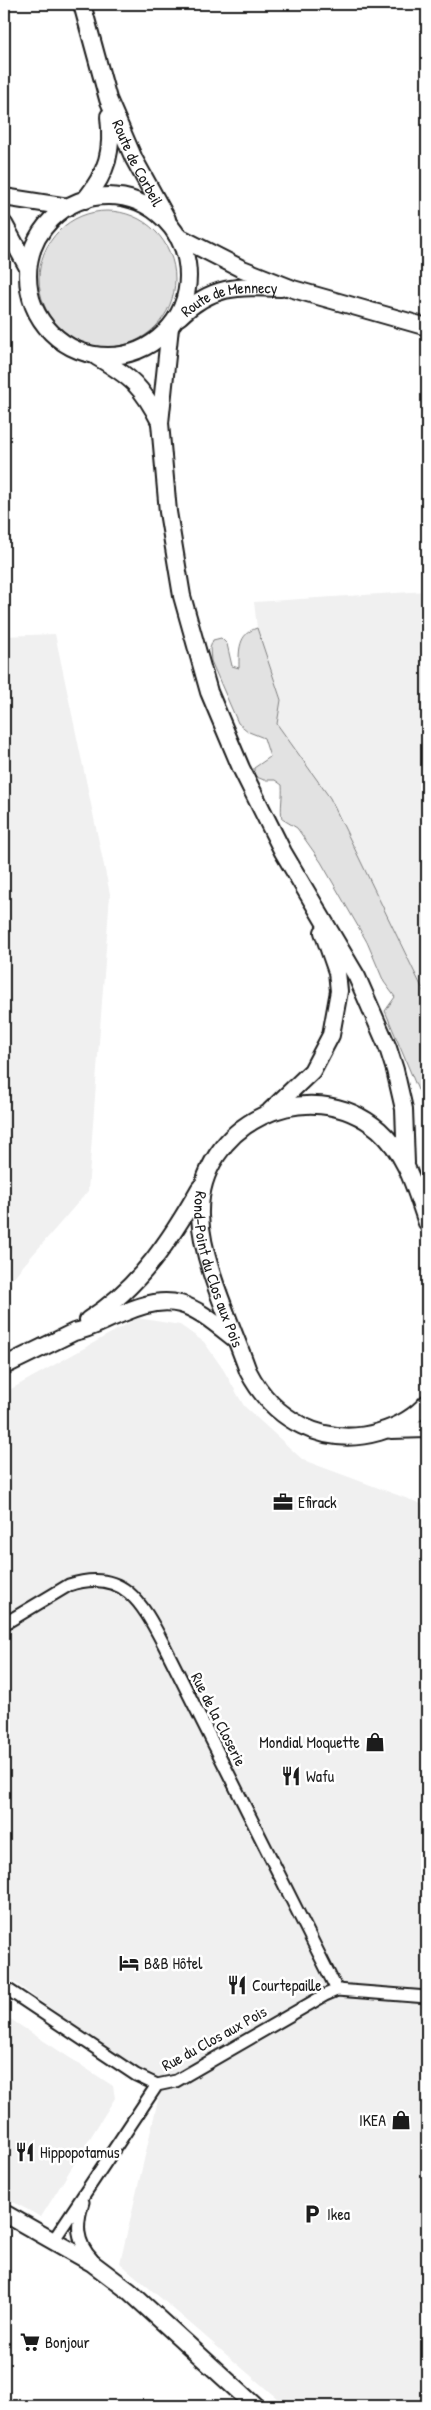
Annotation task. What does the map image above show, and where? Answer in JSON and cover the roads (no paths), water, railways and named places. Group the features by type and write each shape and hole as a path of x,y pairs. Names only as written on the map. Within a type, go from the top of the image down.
{"main road":[{"name":"Route de Corbeil","path":"82,4 108,99 134,159 174,231"},
{"name":"Route de Corbeil","path":"85,200 102,174 110,152 112,141 108,99"},
{"path":"95,356 112,357 144,348 172,325 182,307 187,289 188,271 185,253 174,231 146,206 131,200 100,196 68,207 45,227 37,240 28,268 28,286 32,303 39,318 50,332 70,347 95,356 126,374 146,394 160,423"},
{"path":"4,197 68,207"},
{"path":"4,224 28,268"},
{"name":"Route de Mennecy","path":"174,231 240,268 293,289 427,327"},
{"name":"Route de Mennecy","path":"172,325 195,302 229,288 293,289"},
{"path":"172,325 160,423 174,551 182,596 209,692 240,768 320,918 336,972 339,991 331,1035 312,1071 268,1112"},
{"path":"320,918 330,928 357,977 395,1070 404,1109 407,1146 406,1162"},
{"name":"Rond-Point du Clos aux Pois","path":"427,1223 406,1162 380,1132 360,1117 346,1111 309,1105 291,1106 268,1112 236,1132 212,1164 205,1179 200,1216 203,1240 212,1272 248,1371 263,1396 283,1415 298,1424 322,1434 360,1436 386,1430 407,1420 427,1403"},
{"path":"74,1332 82,1323 118,1297 153,1261 179,1224 205,1179"},
{"path":"4,1366 74,1332 86,1330 133,1308 165,1302 193,1308 216,1322 237,1340"},
{"path":"386,1430 427,1429"},
{"path":"4,2214 101,2270 129,2291 255,2406"}],"street":[{"name":"Rue de la Closerie","path":"4,1624 70,1585 80,1582 101,1580 110,1582 120,1586 136,1598 156,1630 337,1990"},
{"path":"4,1987 136,2075 158,2085 53,2241"},
{"path":"337,1990 427,1997"},
{"name":"Rue du Clos aux Pois","path":"158,2085 176,2081 337,1990"},
{"path":"87,2190 79,2214 78,2230 83,2249 101,2270"}],"place":[{"name":"Efirack","path":"283,1502"},
{"name":"Mondial Moquette","path":"375,1742"},
{"name":"Wafu","path":"291,1776"},
{"name":"B&B Hôtel","path":"129,1963"},
{"name":"Courtepaille","path":"237,1985"},
{"name":"IKEA","path":"401,2120"},
{"name":"Hippopotamus","path":"25,2152"},
{"name":"Ikea","path":"312,2214"},
{"name":"Bonjour","path":"30,2342"}]}
